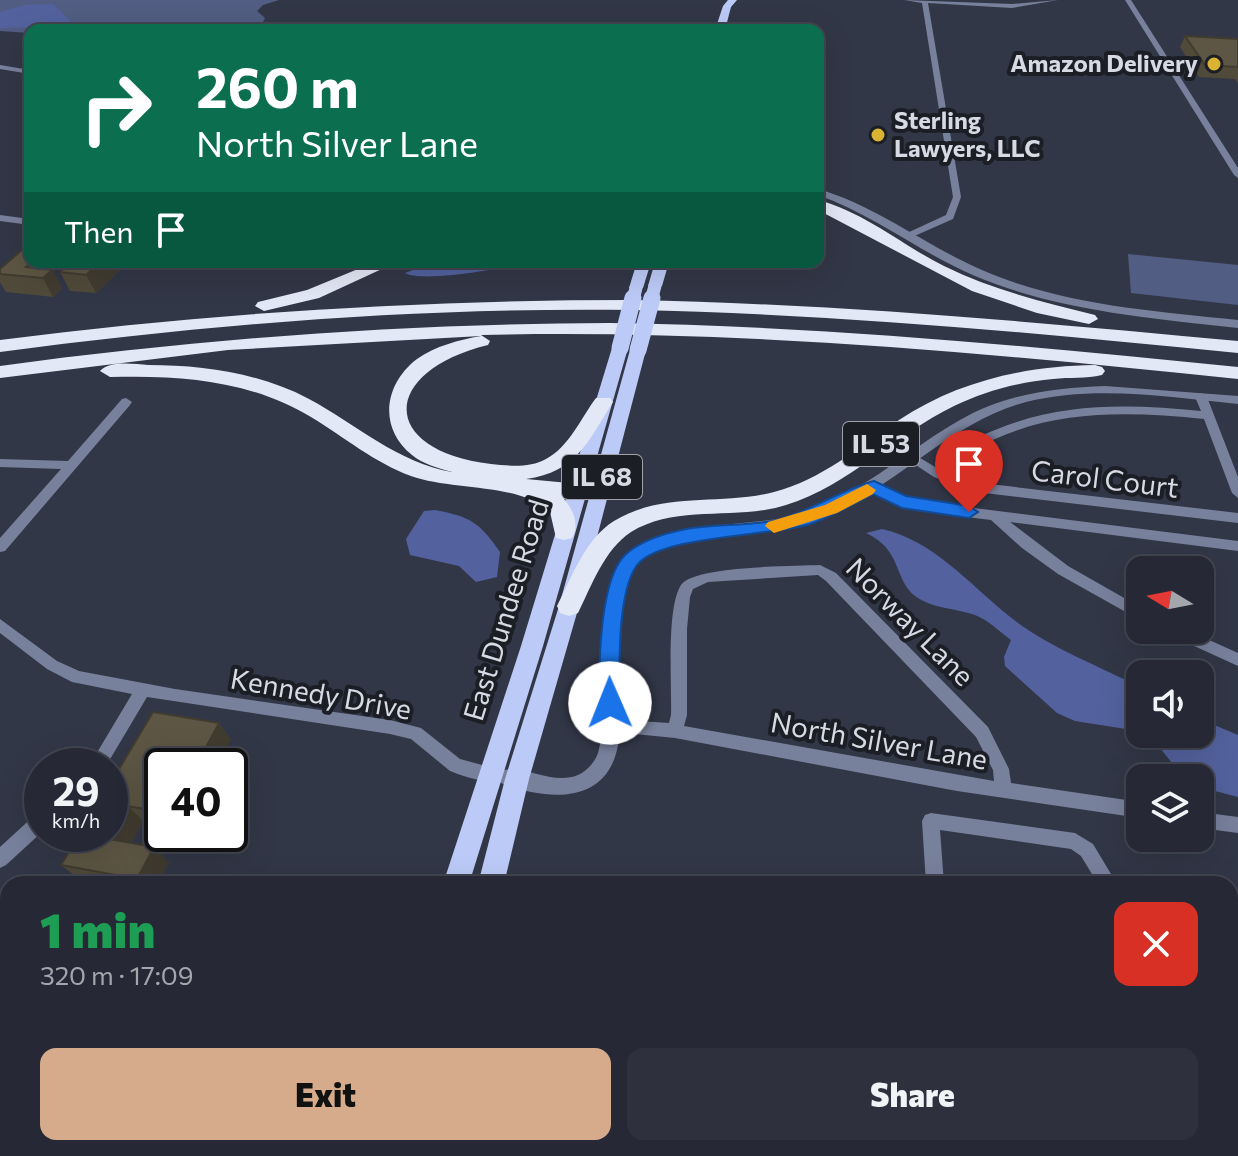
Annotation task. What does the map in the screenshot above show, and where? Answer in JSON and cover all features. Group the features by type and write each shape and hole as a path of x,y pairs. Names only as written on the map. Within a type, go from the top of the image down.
{"highway":[{"path":"824,208 866,226 943,272 1028,306 1087,319 1238,340"},
{"path":"4,346 273,304 344,283 376,268"},
{"path":"4,346 279,317 454,307 594,305 851,313 1238,347"},
{"path":"0,372 129,354 256,343 431,333 589,329 903,341 1238,373"},
{"path":"589,329 506,337 446,351 413,373 400,393 396,413 404,434 421,453 467,467 522,472 554,464 567,456 603,402"},
{"path":"0,381 90,372 153,370 216,376 269,389 297,402 410,468 448,478 576,493 601,483"},
{"name":"IL 53","path":"569,606 605,542 637,519 673,510 745,506 801,492 833,478 924,414 995,383 1079,371 1238,380"},
{"path":"521,486 548,497 562,509 565,515 564,532"}],"main road":[{"path":"722,24 728,2"},
{"name":"East Dundee Road","path":"493,876 517,779 569,606 601,483 642,268"},
{"name":"East Dundee Road","path":"459,876 532,646 603,402 629,349 660,268"}],"street":[{"path":"907,0 1012,6 1055,0"},
{"path":"1128,0 1238,175"},
{"path":"910,235 950,217 957,197 925,1"},
{"path":"0,67 24,71"},
{"path":"824,194 853,204 962,266 1024,290 1104,308 1238,324"},
{"path":"0,218 24,221"},
{"path":"491,774 565,786 585,781 597,771 606,757 610,726 609,658 616,597 629,562 646,549 686,536 769,528 805,519 874,487 947,431 991,409 1027,398 1130,391 1238,400"},
{"path":"1201,397 1238,493"},
{"path":"0,547 126,402"},
{"name":"Carol Court","path":"966,485 962,465 965,453 974,444 1010,427 1047,415 1134,408 1208,416"},
{"name":"Carol Court","path":"911,458 966,485 1238,518"},
{"path":"0,463 72,465"},
{"path":"874,487 902,502 918,506 1238,546"},
{"path":"994,515 1013,535 1053,563 1126,606"},
{"name":"Norway Lane","path":"675,731 679,715 682,606 686,588 698,579 708,577 820,570 831,577 982,732 1001,769 1003,790"},
{"name":"Kennedy Drive","path":"0,625 52,665 77,677 415,733 456,766 491,774"},
{"path":"1203,644 1238,660"},
{"path":"108,748 143,690"},
{"name":"North Silver Lane","path":"610,726 675,731 1003,790 1126,808"},
{"path":"934,876 931,821 1075,841 1087,850 1103,876"},
{"path":"1214,822 1238,825"},
{"path":"0,859 24,837"}],"shaded area":[{"path":"0,0 279,0 263,5 257,11 265,18 262,24 24,24 24,33 0,31"},
{"path":"53,4 72,24 24,24 24,28 0,28 0,12 25,5"},
{"path":"1128,254 1238,265 1238,305 1131,293"},
{"path":"419,268 497,268 440,276 405,273"},
{"path":"435,510 466,518 486,534 500,552 497,577 476,582 459,566 410,555 406,539 424,511"},
{"path":"882,529 918,543 965,577 1023,627 1126,680 1126,729 1075,721 1057,713 1005,666 1004,657 1011,640 980,617 944,608 915,596 908,589 886,547 866,533"},
{"path":"1214,725 1238,735 1238,797 1214,791 1214,764 1173,764 1160,748 1214,748"}],"building":[{"path":"1185,36 1238,39 1238,67 1205,65"},
{"path":"24,248 24,268 52,270 43,278 0,274 0,269"},
{"path":"64,268 94,268 86,275 60,272"},
{"path":"153,712 219,723 206,748 144,748 144,809 128,806 128,754"},
{"path":"128,842 144,845 144,852 151,852 139,876 121,876 61,865 69,852 128,852"}],"slow traffic":[{"path":"774,526 831,509 867,490"}],"place":[{"name":"Amazon Delivery","path":"1214,64"},
{"name":"Sterling Lawyers, LLC","path":"878,135"}],"route":[{"path":"610,703 609,658 616,597 629,562 646,549 686,536 769,528 805,519 874,487 902,502 969,512"}]}
